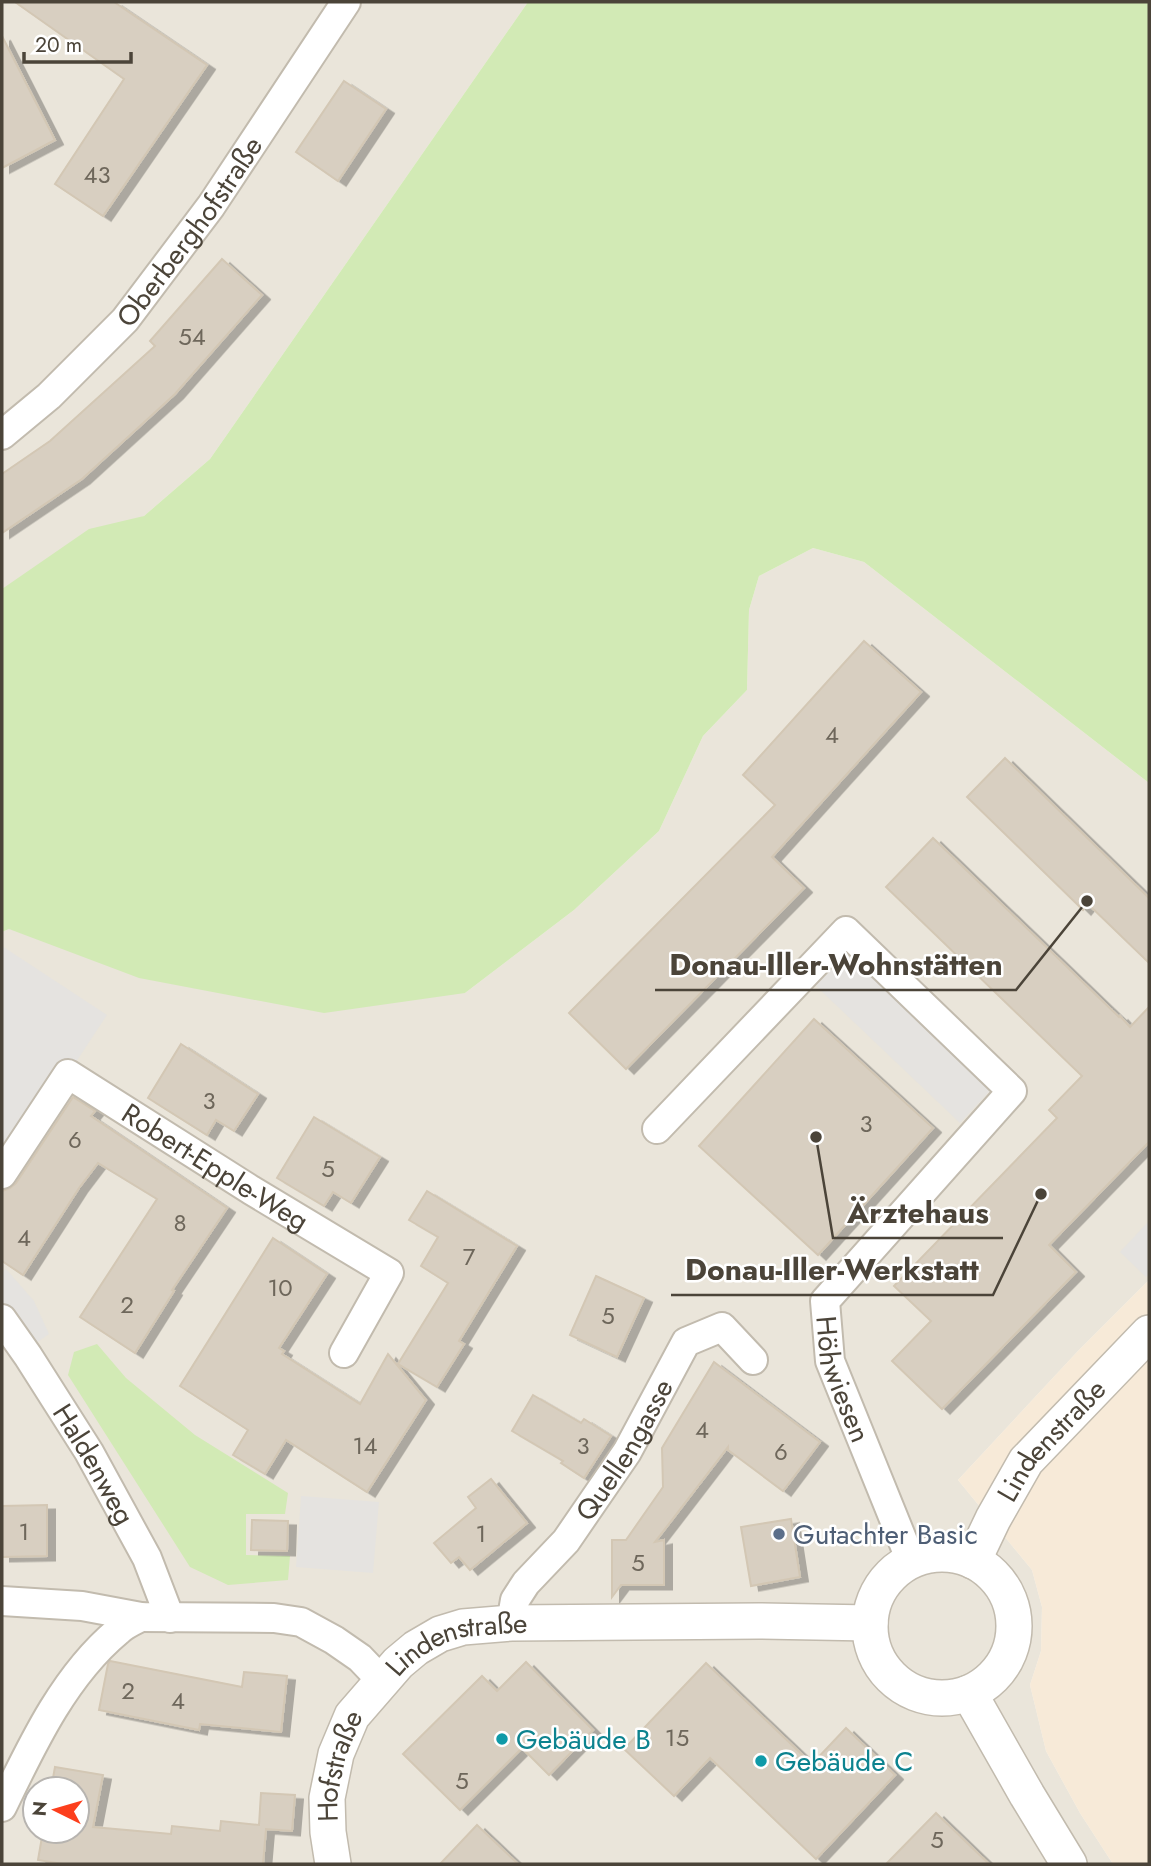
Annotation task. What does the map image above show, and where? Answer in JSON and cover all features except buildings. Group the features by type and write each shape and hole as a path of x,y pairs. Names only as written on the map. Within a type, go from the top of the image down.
{"street":[{"name":"Oberberghofstraße","path":"2,436 48,396 125,320 211,206 346,2"},
{"name":"Höhwiesen","path":"657,1129 846,931 1012,1091 825,1301 830,1361 911,1561"},
{"name":"Robert-Epple-Weg","path":"2,1174 68,1074 389,1273 344,1353"},
{"name":"Haldenweg","path":"2,1319 89,1452 147,1558 170,1618"},
{"name":"Quellengasse","path":"511,1623 515,1600 526,1583 566,1541 627,1452 685,1342 722,1327 754,1360"},
{"name":"Lindenstraße","path":"973,1561 1026,1461 1149,1333"},
{"path":"932,1555 953,1555 973,1561 993,1574 1006,1594 1014,1617 1013,1640 1004,1662 990,1681 969,1693 946,1699 922,1696 900,1686 883,1668 873,1647 870,1623 876,1597 890,1576 911,1561 932,1555"},
{"name":"Lindenstraße","path":"2,1601 82,1606 141,1617 274,1618 301,1622 334,1640 359,1658 381,1680 416,1648 440,1634 463,1627 511,1623 870,1623"},
{"path":"2,1807 39,1734 68,1687 104,1644 120,1629 141,1617"},
{"name":"Hofstraße","path":"333,1864 327,1798 336,1754 352,1716 381,1680"},
{"path":"969,1693 1069,1864"}],"shaded area":[{"path":"2,2 528,2 210,459 144,516 2,591"},
{"path":"813,548 864,562 1149,783 1149,1280 1077,1352 958,1480 1032,1570 1042,1607 1041,1651 1030,1685 1046,1751 1080,1813 1113,1864 2,1864 2,932 9,929 465,993 574,910 659,831 703,736 747,690 749,610 759,576"},
{"path":"857,943 1001,1079 960,1123 816,986"},
{"path":"2,946 107,1015 2,1174"},
{"path":"1149,1221 1149,1274 1146,1277 1120,1252"},
{"path":"6,1269 34,1301 49,1334 32,1346 2,1303 2,1272"},
{"path":"1149,1280 1149,1864 1113,1864 1080,1813 1046,1751 1030,1685 1041,1651 1042,1607 1032,1570 958,1480 1077,1352"},
{"path":"301,1496 379,1502 373,1573 296,1567"}],"green space":[{"path":"528,2 1149,2 1149,783 864,562 813,548 759,576 749,610 747,690 703,736 659,831 574,910 465,993 324,1013 139,978 9,929 2,932 2,589 89,529 144,516 210,459"},
{"path":"97,1344 126,1378 195,1435 288,1493 285,1514 246,1514 246,1555 290,1556 288,1580 228,1585 190,1567 68,1375 74,1352"}],"place":[{"name":"Donau-Iller-Wohnstätten","path":"1087,901"},
{"name":"Ärztehaus","path":"816,1137"},
{"name":"Donau-Iller-Werkstatt","path":"1041,1194"},
{"name":"Gutachter Basic","path":"779,1534"},
{"name":"Gebäude B","path":"502,1739"},
{"name":"Gebäude C","path":"761,1761"}]}
